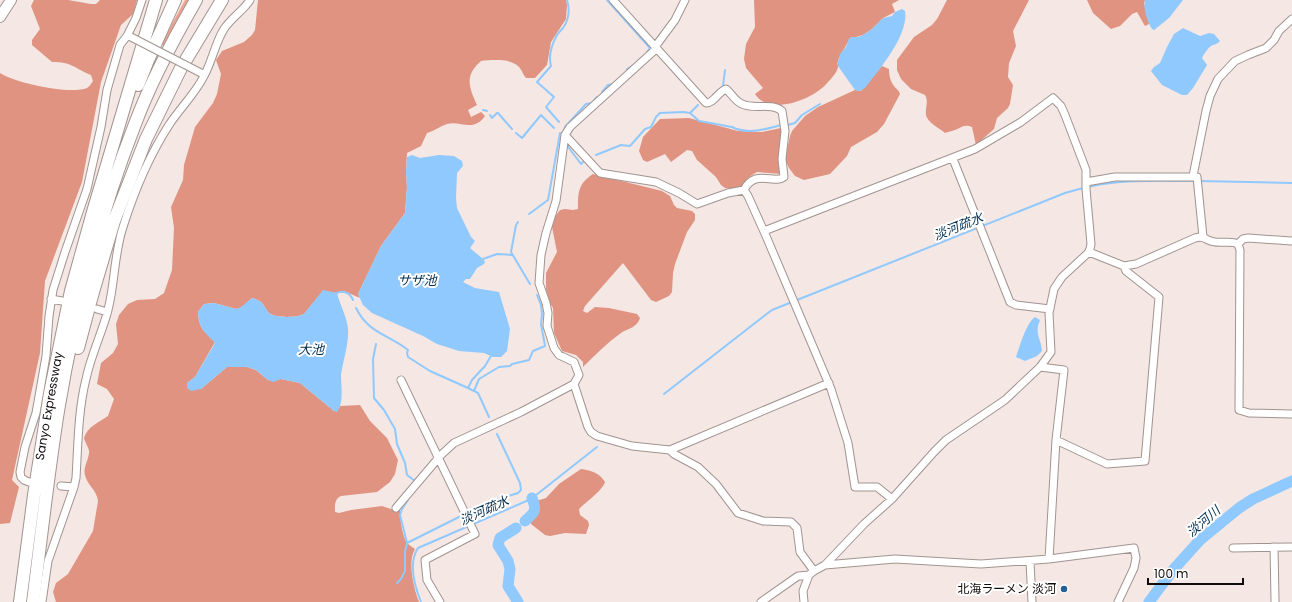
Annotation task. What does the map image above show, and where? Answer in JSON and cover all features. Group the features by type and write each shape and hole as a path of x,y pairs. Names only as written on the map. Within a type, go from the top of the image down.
{"highway":[{"path":"93,212 156,0"},
{"path":"93,212 148,60 175,0"},
{"path":"52,454 58,409 82,295 103,217 135,123 160,68 196,0"},
{"path":"52,454 65,411 77,352 114,221 146,139 162,106 181,68 222,0"},
{"name":"Sanyo Expressway","path":"20,602 34,495 50,393 71,291 93,212"},
{"name":"Sanyo Expressway","path":"33,602 52,454"}],"street":[{"path":"0,17 11,0"},
{"path":"29,482 21,477 20,472 25,447 36,413 46,356 52,299 65,252 87,189 101,127 107,90 120,44 129,37 142,0"},
{"path":"42,602 48,561 76,478 80,414 85,380 111,297 116,252 122,228 144,172 163,136 170,124 193,94 223,30 229,22 246,7 250,0"},
{"path":"565,134 600,173 656,182 697,204 728,193 744,190 748,184 755,180 767,178 782,179 784,177 782,159 785,131 782,111 771,107 752,107 743,104 736,100 726,89 709,104 706,104 613,0"},
{"path":"396,508 439,458 454,444 527,409 574,384 579,375 574,362 559,355 554,348 547,326 548,313 546,303 539,283 541,256 546,233 556,202 565,134 570,127 656,48 675,20 685,0"},
{"path":"1204,238 1196,180 1206,111 1210,96 1218,79 1235,61 1266,48 1274,40 1279,31 1292,19"},
{"path":"129,37 203,74"},
{"path":"761,602 798,576 811,573 825,566 864,524 892,499 946,440 1005,400 1040,366 1051,352 1050,309 1054,289 1062,277 1089,252 1091,241 1086,170 1063,109 1053,98 1021,122 975,149 953,159 764,231"},
{"path":"953,159 1011,303 1016,305 1050,309"},
{"path":"1086,185 1115,177 1196,180"},
{"path":"744,190 764,231 837,404 848,443 855,487 877,487 892,499"},
{"path":"1089,252 1124,266 1136,264 1195,238 1204,238 1216,242 1232,242 1238,244"},
{"path":"1238,244 1243,239 1248,238 1292,241"},
{"path":"1238,244 1240,250 1239,410 1248,413 1292,414"},
{"path":"1056,440 1107,464 1145,461 1159,297 1126,272 1124,266"},
{"path":"52,299 62,301"},
{"path":"97,309 107,312"},
{"path":"1040,366 1064,370 1056,440 1049,559"},
{"path":"401,380 475,534 425,560 427,580 440,602"},
{"path":"574,384 591,432 597,436 632,446 670,450 829,383"},
{"path":"670,450 674,454 698,467 716,484 738,513 763,522 792,522 797,528 800,552 811,573"},
{"path":"61,486 74,487"},
{"path":"1274,547 1276,600 1274,602"},
{"path":"1233,548 1292,547"},
{"path":"825,566 895,559 981,564 1049,559 1134,548 1136,558 1134,568 1118,602"},
{"path":"1030,560 1032,602"},
{"path":"804,602 803,591 811,573"}],"shaded area":[{"path":"34,0 68,0 96,4 100,0 137,0 133,14 121,25 101,82 82,182 45,281 40,353 12,480 19,487 10,523 0,524 0,73 18,81 56,89 79,90 87,88 93,81 91,75 73,66 59,62 52,62 32,45 32,40 40,29 31,6"},
{"path":"185,0 192,0 165,46 161,44"},
{"path":"258,0 566,0 566,19 551,42 547,65 535,78 526,78 519,67 511,62 501,60 481,61 476,66 470,77 470,87 477,105 468,110 471,117 481,112 485,116 476,124 466,125 452,123 427,133 421,146 407,153 405,213 381,246 358,294 360,298 346,292 337,293 323,291 304,314 291,317 272,315 260,301 252,298 241,308 236,309 214,303 204,304 198,312 201,326 215,342 195,377 187,383 201,389 227,367 247,367 256,370 268,380 281,379 300,383 334,411 337,411 340,406 360,405 370,421 387,438 398,460 395,474 390,482 377,492 339,497 336,501 335,512 339,513 382,506 394,510 400,510 400,518 405,540 415,549 411,568 413,583 419,602 56,602 53,592 56,583 68,574 93,531 98,501 96,494 85,475 89,451 84,438 91,428 108,416 114,399 107,389 97,384 101,363 113,353 118,344 116,324 119,315 128,304 137,300 155,299 164,293 172,270 174,228 171,207 183,180 184,165 195,127 213,103 217,94 221,74 216,60 222,51 244,42 252,35 255,30"},
{"path":"754,0 899,0 892,4 895,12 883,18 872,29 863,35 849,39 839,59 837,71 822,88 803,99 781,105 770,104 762,101 755,94 763,88 746,68 744,59 746,44 755,27"},
{"path":"947,0 1029,0 1013,31 1016,46 1009,63 1008,77 1013,85 1010,104 1008,108 997,118 994,129 976,145 972,127 964,126 945,133 931,122 926,115 927,100 925,95 911,89 901,79 897,70 897,60 914,37 932,25 937,19"},
{"path":"1087,0 1145,0 1144,3 1149,24 1145,26 1137,12 1132,14 1120,26 1111,29 1093,13"},
{"path":"882,66 889,69 892,82 900,94 884,124 877,132 851,147 847,156 830,174 804,180 795,176 785,159 792,131 805,116 818,107 855,90 861,91"},
{"path":"689,118 738,131 762,132 781,128 778,164 782,174 757,172 749,177 740,188 725,188 716,177 697,160 692,151 687,150 671,162 665,154 647,162 643,160 639,151 643,137 660,119"},
{"path":"593,174 662,191 670,196 677,208 692,211 695,214 695,220 687,232 675,264 672,292 669,296 656,302 651,300 623,263 585,306 583,311 587,313 595,307 609,308 637,314 640,318 635,326 616,337 601,349 583,367 583,362 576,355 562,351 554,333 553,308 546,289 546,273 557,252 552,227 554,218 560,210 578,209 580,189 584,181"},
{"path":"581,469 594,472 605,482 598,492 579,509 580,515 588,521 589,525 586,534 565,533 550,536 545,535 531,524 530,503 546,498 559,484"}],"water":[{"path":"1145,0 1183,0 1169,18 1154,30 1150,26 1146,15"},
{"path":"902,9 905,11 905,20 898,41 892,52 865,88 860,91 855,90 838,66 840,54 846,47 851,37 863,35 872,29 883,18 892,16 895,12"},
{"path":"1183,28 1200,36 1209,33 1214,34 1220,41 1211,46 1205,53 1202,58 1207,65 1187,95 1182,95 1162,85 1151,71 1160,63 1174,34"},
{"name":"サザ池","path":"412,155 420,158 439,155 454,156 462,161 463,166 457,173 457,208 471,237 475,241 470,248 485,262 477,268 470,279 466,279 463,282 475,288 499,292 510,329 507,351 501,357 493,357 484,353 459,351 437,344 372,313 363,305 358,294 381,246 405,213 407,157"},
{"name":"大池","path":"323,290 337,293 348,329 347,346 341,375 341,404 337,412 300,383 281,379 273,382 268,380 256,370 247,367 227,367 201,389 191,391 187,388 187,383 195,377 215,343 201,326 198,312 204,304 214,303 236,309 252,298 260,301 272,315 281,317 296,316 304,314"},
{"path":"1035,317 1040,320 1038,325 1038,333 1042,351 1037,356 1025,361 1016,357 1026,329"}],"waterway":[{"path":"559,122 546,107 554,97 537,82 551,66 550,54 552,46 568,18 569,11 567,0"},
{"path":"607,0 650,48 647,52"},
{"path":"637,62 642,57"},
{"path":"627,69 634,65"},
{"path":"713,95 723,86 725,70"},
{"path":"602,92 608,85 613,84"},
{"path":"565,127 586,104 592,103 597,97"},
{"path":"788,125 795,123 802,115 820,104"},
{"path":"690,113 698,105"},
{"path":"483,110 487,111"},
{"path":"490,115 492,118 498,113 512,129"},
{"path":"596,155 621,145 630,146 645,129 651,127 656,117 660,113 690,113 699,121 732,127 744,131 770,128 781,125"},
{"path":"516,133 522,138 541,115 554,128"},
{"path":"529,214 548,200 560,133"},
{"path":"566,144 581,164 583,162"},
{"name":"淡河疏水","path":"1088,187 1101,184 1128,182 1195,181"},
{"name":"淡河疏水","path":"1199,181 1292,183"},
{"name":"淡河疏水","path":"664,394 772,310 1065,193 1083,188"},
{"path":"518,222 516,225 511,252 530,284"},
{"path":"483,259 497,254 512,255"},
{"path":"337,293 346,293 353,300"},
{"path":"474,391 479,379 499,367 510,366 512,364 529,360 533,351 545,346 541,324 541,305 537,295"},
{"path":"356,308 361,317 379,333 408,350 408,357 430,371 478,393 489,417"},
{"path":"376,344 373,359 374,398 384,410 395,429 397,444 405,463 407,475 415,481"},
{"path":"468,388 472,380 485,366 491,356"},
{"path":"469,512 499,499 518,493 521,490 520,483 497,434"},
{"name":"淡河疏水","path":"421,602 415,582 413,568 413,561 418,548 531,499 597,447"},
{"name":"淡河川","path":"1149,602 1173,570 1200,540 1239,508 1253,499 1292,481"},
{"path":"525,521 535,509 532,498"},
{"path":"397,583 405,571 405,552 407,543 400,515 408,500"},
{"path":"407,543 461,516"},
{"path":"516,528 500,538 498,545 508,561 510,569 508,586 518,602"}],"place":[{"name":"北海ラーメン 淡河","path":"1064,589"}]}
